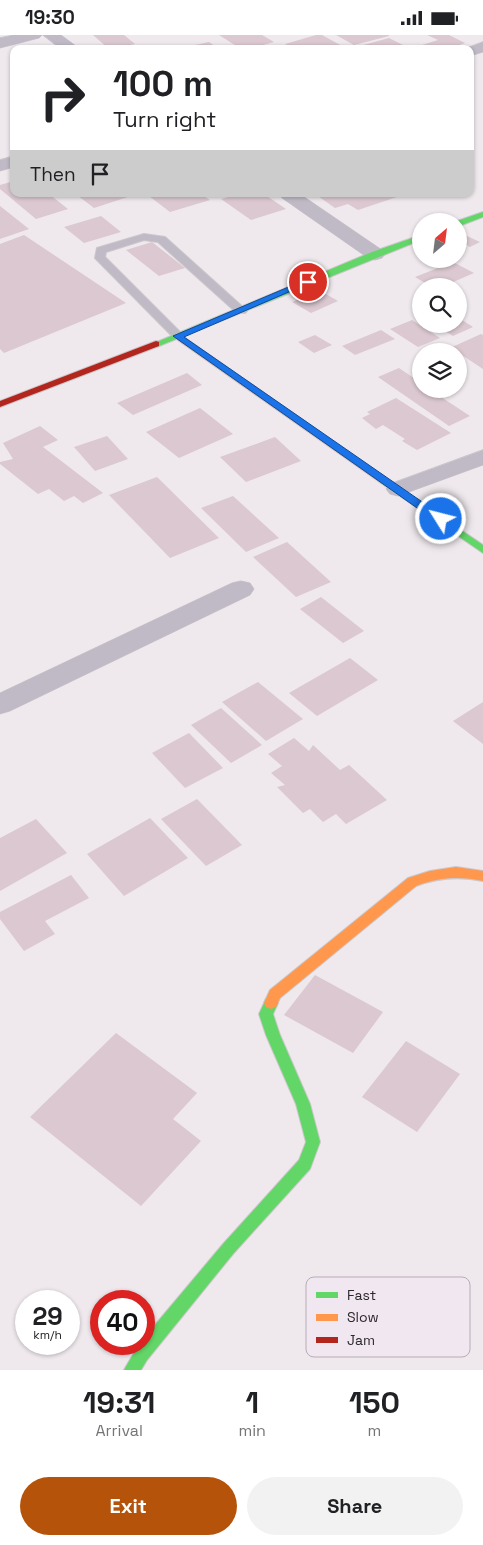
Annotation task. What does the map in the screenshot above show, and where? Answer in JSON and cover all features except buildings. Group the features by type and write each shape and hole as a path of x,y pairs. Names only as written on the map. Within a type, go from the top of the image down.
{"street":[{"path":"0,43 34,35"},
{"path":"51,35 66,45"},
{"path":"292,197 375,253"},
{"path":"468,220 483,214"},
{"path":"0,404 241,311 375,253 412,240"},
{"path":"178,336 483,550"},
{"path":"398,489 483,457"},
{"path":"0,704 241,589"},
{"path":"132,1370 141,1354 228,1249 305,1164 314,1142 302,1104 266,1014 275,994 412,882 434,872 442,871 458,870 483,876"}],"lane":[{"path":"178,336 100,257 101,250 144,237 161,239 241,311"}],"traffic: fast":[{"path":"468,220 483,214"},
{"path":"156,344 412,240"},
{"path":"384,481 483,550"},
{"path":"132,1370 141,1354 228,1249 305,1164 313,1142 303,1104 273,1035 266,1014 271,1003"}],"traffic: slow":[{"path":"178,336 384,481"},
{"path":"271,1003 275,994 412,882 430,876 456,872 483,876"}],"traffic: jam":[{"path":"0,404 156,344"}],"route":[{"path":"308,282 178,336 441,519"}]}
